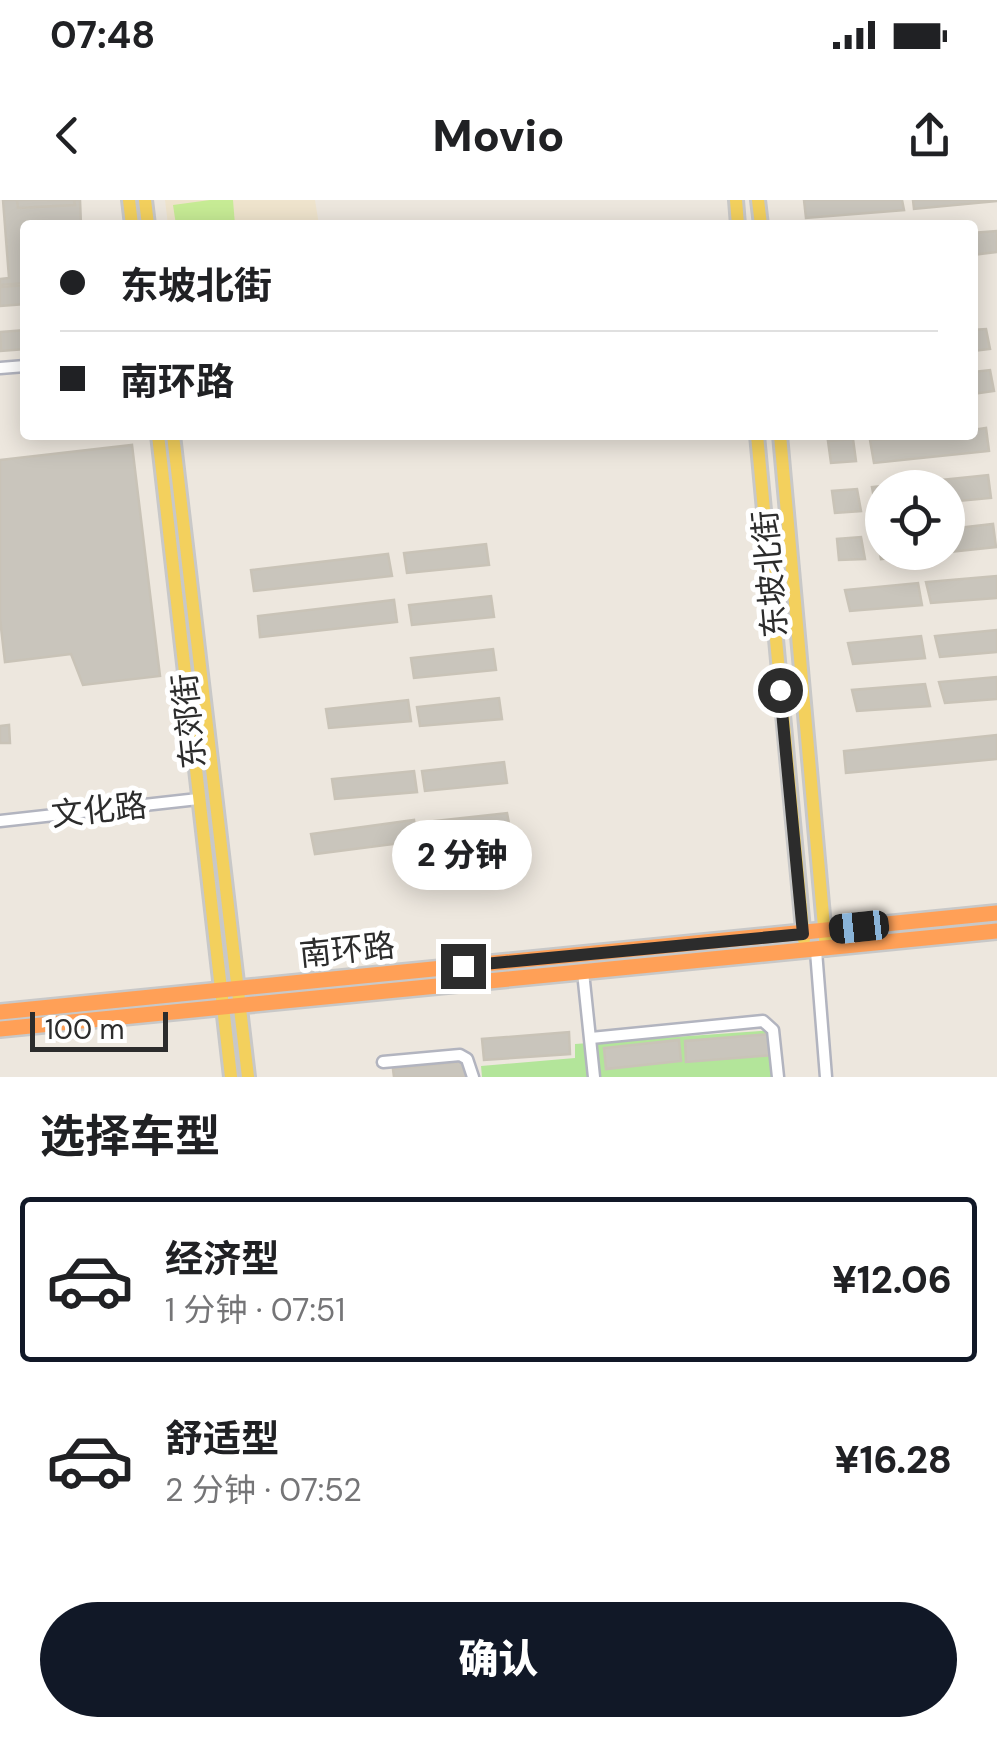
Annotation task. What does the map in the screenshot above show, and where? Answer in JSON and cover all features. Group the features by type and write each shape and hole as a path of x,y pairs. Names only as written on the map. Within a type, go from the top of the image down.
{"highway":[{"name":"南环路","path":"238,997 997,913"},
{"name":"南环路","path":"0,1012 583,972 997,931"},
{"name":"南环路","path":"0,1028 220,998"}],"main road":[{"name":"东郊街","path":"159,440 231,1077"},
{"name":"东郊街","path":"174,440 248,1077"},
{"name":"东坡北街","path":"757,440 803,934 816,951"},
{"name":"东坡北街","path":"780,440 824,930 816,951"}],"street":[{"name":"文化路","path":"0,821 198,799"},
{"path":"816,951 826,1077"},
{"path":"583,972 594,1077"},
{"path":"590,1038 763,1021 773,1030 778,1077"},
{"path":"383,1062 460,1055 472,1067 472,1077"}],"shaded area":[{"path":"165,200 315,200 318,220 167,220"}],"green space":[{"path":"233,200 235,220 175,220 173,205"},
{"path":"773,1030 778,1077 482,1077 481,1066 575,1058 575,1044"}],"building":[{"path":"3,200 80,200 81,220 20,220 20,283 0,285 0,279 9,278"},
{"path":"17,200 74,200 75,205 18,208"},
{"path":"804,200 902,200 904,210 806,218"},
{"path":"913,200 997,200 997,201 914,209"},
{"path":"997,231 997,252 978,254 978,233"},
{"path":"20,285 20,304 0,306 0,287"},
{"path":"986,329 990,349 978,350 978,330"},
{"path":"20,330 20,349 1,351 0,332"},
{"path":"990,370 994,391 978,393 978,371"},
{"path":"986,428 989,451 874,463 870,440 978,440 978,429"},
{"path":"853,440 856,461 831,463 828,441"},
{"path":"132,445 160,676 83,685 71,654 5,662 0,619 0,460"},
{"path":"988,475 991,498 965,500 965,477"},
{"path":"857,489 861,511 835,513 832,491"},
{"path":"993,524 996,547 965,550 965,527"},
{"path":"861,537 865,559 839,560 837,539"},
{"path":"486,544 489,565 407,573 404,553"},
{"path":"388,554 392,576 254,591 251,570"},
{"path":"997,576 997,598 931,603 926,582"},
{"path":"918,583 922,605 850,611 845,590"},
{"path":"491,596 494,617 412,625 409,605"},
{"path":"394,600 397,622 260,637 258,616"},
{"path":"997,630 997,652 940,657 935,636"},
{"path":"921,636 925,658 853,664 848,643"},
{"path":"493,649 496,670 414,678 411,658"},
{"path":"997,677 997,699 945,703 939,682"},
{"path":"925,684 930,706 857,711 852,690"},
{"path":"499,698 502,719 420,726 417,707"},
{"path":"408,700 411,721 329,728 326,709"},
{"path":"9,725 10,743 0,743 0,726"},
{"path":"997,735 997,759 846,773 844,751"},
{"path":"504,762 507,783 425,791 422,771"},
{"path":"414,771 417,792 335,799 332,779"},
{"path":"507,813 511,834 428,842 425,822"},
{"path":"414,820 417,841 315,854 311,834"},
{"path":"569,1032 570,1054 484,1060 482,1039"},
{"path":"771,1034 773,1055 686,1062 685,1041"},
{"path":"679,1040 681,1061 606,1069 604,1048"},
{"path":"468,1061 470,1077 394,1077 393,1069"}],"route":[{"path":"463,966 803,934 780,690"}]}
